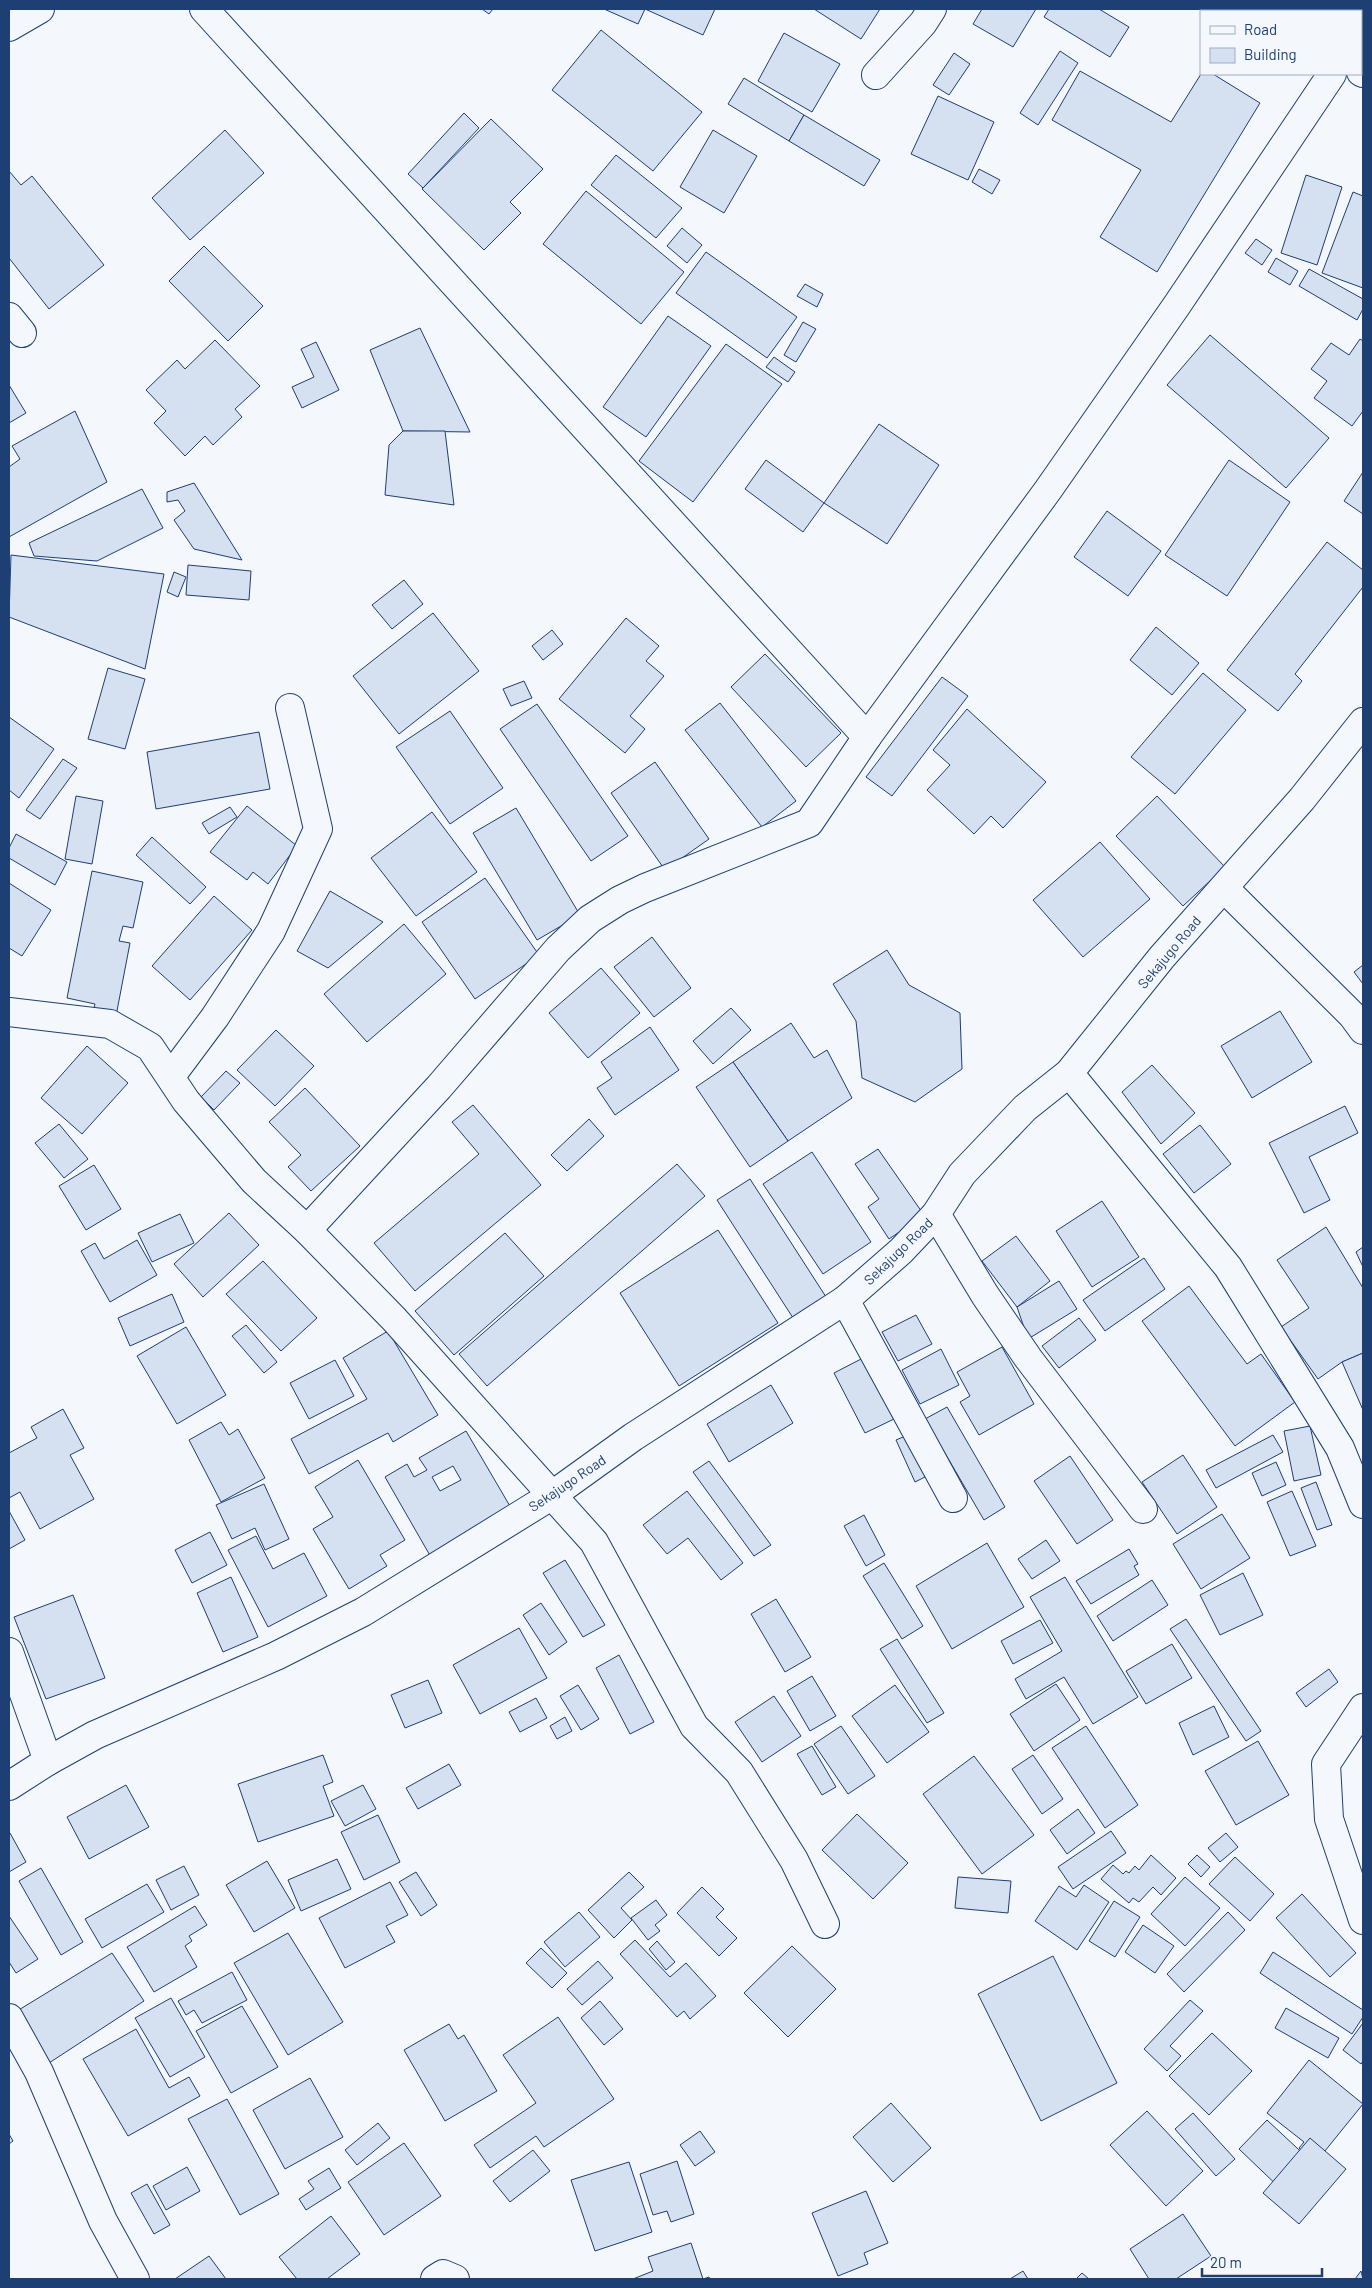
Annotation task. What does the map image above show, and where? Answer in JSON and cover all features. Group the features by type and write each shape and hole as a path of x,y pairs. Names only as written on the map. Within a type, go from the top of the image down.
{"street":[{"path":"9,26 40,9"},
{"path":"204,9 867,737"},
{"path":"876,75 923,23 932,9"},
{"path":"307,1230 439,1087 558,949 590,920 620,900 645,888 809,823 867,737 1076,450 1178,305 1331,75"},
{"path":"171,1076 215,1016 271,931 318,829 290,708"},
{"name":"Sekajugo Road","path":"9,1786 48,1761 95,1735 276,1656 363,1612 552,1496 633,1437 845,1300 901,1251 936,1214 962,1174 1025,1108 1069,1073 1162,958 1302,799 1363,722"},
{"path":"1224,888 1352,1015 1363,1030"},
{"path":"9,1012 110,1024 150,1047 186,1101 254,1181 307,1230 394,1318 594,1542 694,1726 739,1772 794,1860 825,1924"},
{"path":"1069,1073 1228,1267 1340,1448 1363,1504"},
{"path":"936,1214 985,1294 1028,1358 1143,1509"},
{"path":"845,1300 953,1498"},
{"path":"9,1652 48,1761"},
{"path":"1363,1708 1326,1764 1329,1819 1363,1920"},
{"path":"9,2018 39,2072 103,2221 135,2279"},
{"path":"435,2279 443,2274 456,2279"}],"building":[{"path":"482,9 493,9 489,14"},
{"path":"604,9 645,9 638,24"},
{"path":"645,9 715,9 703,35"},
{"path":"814,9 880,9 861,39"},
{"path":"982,9 1036,9 1013,47 973,24"},
{"path":"1049,9 1099,9 1129,27 1110,57 1044,17"},
{"path":"601,30 702,112 653,171 552,90"},
{"path":"784,33 840,64 812,112 758,81"},
{"path":"1060,51 1078,63 1038,125 1020,113"},
{"path":"954,53 970,64 949,95 933,85"},
{"path":"1080,71 1171,122 1200,75 1215,75 1260,103 1157,272 1100,237 1141,170 1052,120"},
{"path":"744,78 804,115 789,141 728,104"},
{"path":"938,96 994,122 968,180 911,154"},
{"path":"464,113 479,128 423,188 408,174"},
{"path":"804,115 880,160 864,186 789,141"},
{"path":"491,119 543,169 510,202 521,213 484,250 422,189"},
{"path":"225,130 264,173 190,240 152,198"},
{"path":"713,130 757,156 724,213 680,187"},
{"path":"616,155 682,208 656,238 591,185"},
{"path":"979,169 1000,180 992,194 972,182"},
{"path":"9,171 21,185 32,176 104,265 49,309 9,258"},
{"path":"1306,175 1342,187 1317,265 1281,253"},
{"path":"586,191 684,272 641,324 543,244"},
{"path":"1353,192 1363,196 1363,288 1322,273"},
{"path":"682,228 702,245 687,263 667,246"},
{"path":"1256,239 1272,250 1262,265 1245,253"},
{"path":"204,246 263,306 228,341 169,281"},
{"path":"706,252 797,317 767,358 676,293"},
{"path":"1276,258 1298,271 1290,285 1268,272"},
{"path":"1309,269 1363,299 1363,309 1357,320 1299,286"},
{"path":"805,284 823,294 817,307 797,296"},
{"path":"668,316 711,346 646,437 603,407"},
{"path":"803,322 816,329 796,362 784,355"},
{"path":"420,328 470,432 403,431 370,350"},
{"path":"1210,335 1329,438 1286,488 1167,385"},
{"path":"1360,339 1363,341 1363,411 1352,426 1314,398 1327,381 1311,369 1331,343 1349,355"},
{"path":"215,340 260,386 235,409 242,417 213,445 205,436 185,456 154,423 166,411 146,390 177,360 185,369"},
{"path":"316,342 339,390 302,408 292,387 314,377 301,349"},
{"path":"726,344 782,384 693,502 639,461"},
{"path":"774,357 795,372 788,382 766,367"},
{"path":"9,385 26,413 9,423"},
{"path":"75,411 107,482 9,537 9,467 20,459 12,446"},
{"path":"879,424 939,465 887,544 824,503"},
{"path":"403,431 445,431 454,505 385,495 389,445"},
{"path":"766,460 824,503 803,532 745,489"},
{"path":"1229,460 1290,502 1227,596 1165,555"},
{"path":"1363,472 1363,514 1344,501"},
{"path":"194,483 242,560 194,549 174,520 185,511 178,500 167,502 167,492"},
{"path":"142,489 163,528 97,561 34,556 29,543"},
{"path":"1107,511 1161,551 1128,596 1074,557"},
{"path":"1327,542 1363,570 1363,587 1295,674 1302,681 1278,711 1227,670"},
{"path":"11,555 164,574 145,669 9,617"},
{"path":"188,565 251,571 249,600 186,595"},
{"path":"174,572 186,577 178,597 167,592"},
{"path":"404,580 423,604 392,629 372,605"},
{"path":"433,613 479,671 399,734 353,676"},
{"path":"626,618 659,646 646,661 664,676 630,716 645,729 625,753 559,699"},
{"path":"1156,627 1199,663 1172,695 1130,660"},
{"path":"552,630 563,644 543,660 532,646"},
{"path":"765,654 841,733 806,767 731,687"},
{"path":"108,668 145,679 125,749 88,739"},
{"path":"1203,673 1246,710 1175,794 1131,757"},
{"path":"942,677 968,696 892,796 866,777"},
{"path":"524,681 532,698 511,706 503,689"},
{"path":"720,703 796,801 762,827 685,730"},
{"path":"537,704 628,836 591,861 500,729"},
{"path":"967,709 1046,782 1003,828 991,816 974,834 927,790 950,765 933,750"},
{"path":"450,711 503,788 450,824 396,747"},
{"path":"9,717 54,749 19,798 9,790"},
{"path":"259,732 270,789 156,809 147,752"},
{"path":"63,759 77,768 40,819 26,810"},
{"path":"655,762 709,839 665,870 611,793"},
{"path":"76,796 103,801 92,864 65,859"},
{"path":"1157,796 1225,867 1183,906 1116,836"},
{"path":"247,806 297,846 268,884 253,872 247,880 210,852"},
{"path":"230,807 237,817 209,834 202,823"},
{"path":"516,808 580,915 537,940 473,833"},
{"path":"432,812 477,872 416,916 371,858"},
{"path":"16,834 67,862 55,885 9,858 9,848"},
{"path":"152,837 206,887 190,904 136,855"},
{"path":"1100,842 1150,899 1083,957 1033,900"},
{"path":"92,871 143,882 133,928 123,926 119,941 130,943 116,1016 93,1012 95,1004 67,998"},
{"path":"485,878 539,955 475,999 422,922"},
{"path":"9,883 51,910 22,956 9,948"},
{"path":"330,891 383,922 328,968 297,951"},
{"path":"214,896 252,930 190,1000 152,966"},
{"path":"404,924 446,974 367,1042 324,994"},
{"path":"652,937 691,988 654,1017 614,967"},
{"path":"887,950 909,985 960,1013 962,1069 915,1102 862,1078 856,1021 833,984"},
{"path":"1363,965 1363,984 1354,972"},
{"path":"601,968 640,1013 588,1058 549,1013"},
{"path":"731,1008 751,1030 713,1064 693,1041"},
{"path":"1280,1011 1312,1062 1252,1098 1221,1046"},
{"path":"791,1023 814,1058 827,1050 852,1098 788,1141 733,1062"},
{"path":"650,1027 679,1070 615,1115 597,1088 612,1078 601,1062"},
{"path":"276,1030 314,1066 275,1106 237,1070"},
{"path":"87,1046 128,1083 82,1134 41,1098"},
{"path":"733,1062 788,1141 750,1167 696,1087"},
{"path":"1152,1065 1195,1113 1161,1144 1122,1092"},
{"path":"226,1071 240,1083 214,1110 201,1097"},
{"path":"305,1088 360,1146 311,1191 288,1167 301,1155 269,1122"},
{"path":"473,1105 541,1185 415,1291 374,1243 479,1154 452,1122"},
{"path":"1345,1106 1358,1133 1309,1157 1330,1200 1304,1213 1269,1143"},
{"path":"589,1119 604,1136 567,1171 551,1155"},
{"path":"59,1124 88,1159 64,1178 35,1143"},
{"path":"1200,1125 1231,1164 1194,1193 1163,1154"},
{"path":"878,1149 924,1215 889,1239 868,1207 879,1199 855,1164"},
{"path":"812,1152 871,1242 823,1274 763,1184"},
{"path":"677,1164 705,1196 487,1386 459,1354"},
{"path":"94,1165 121,1209 86,1230 59,1186"},
{"path":"750,1179 828,1300 795,1321 717,1200"},
{"path":"1102,1201 1139,1257 1092,1287 1056,1231"},
{"path":"229,1213 259,1245 203,1297 174,1264"},
{"path":"180,1214 194,1243 152,1262 138,1233"},
{"path":"1326,1227 1363,1288 1363,1353 1342,1362 1318,1379 1281,1327 1309,1308 1277,1260"},
{"path":"718,1230 778,1323 679,1386 620,1293"},
{"path":"505,1233 544,1276 454,1355 415,1311"},
{"path":"1016,1236 1050,1281 1017,1307 982,1261"},
{"path":"137,1240 157,1275 110,1302 81,1251 95,1243 104,1259"},
{"path":"1363,1247 1363,1267 1356,1252"},
{"path":"1144,1258 1165,1289 1105,1331 1083,1300"},
{"path":"263,1261 317,1318 281,1351 226,1294"},
{"path":"1059,1281 1077,1309 1028,1339 1017,1307"},
{"path":"1189,1286 1247,1364 1261,1354 1295,1402 1235,1446 1142,1321"},
{"path":"172,1294 184,1322 130,1346 118,1318"},
{"path":"916,1315 932,1344 898,1361 882,1332"},
{"path":"1079,1318 1096,1340 1059,1368 1042,1346"},
{"path":"246,1325 277,1362 264,1373 232,1336"},
{"path":"186,1327 226,1395 177,1424 137,1356"},
{"path":"388,1331 438,1415 393,1442 388,1433 309,1474 291,1439 367,1399 343,1358"},
{"path":"1002,1347 1034,1404 979,1435 960,1402 970,1396 957,1372"},
{"path":"941,1349 959,1385 920,1404 902,1370"},
{"path":"1363,1353 1363,1410 1342,1362"},
{"path":"863,1358 894,1419 865,1433 834,1373"},
{"path":"335,1360 354,1396 309,1419 290,1383"},
{"path":"771,1385 793,1423 729,1462 707,1424"},
{"path":"947,1407 1005,1507 984,1520 925,1419"},
{"path":"63,1409 84,1448 70,1455 94,1499 40,1529 20,1492 9,1498 9,1453 37,1438 31,1427"},
{"path":"221,1422 229,1435 238,1429 265,1478 221,1502 189,1440"},
{"path":"1310,1426 1321,1475 1294,1481 1284,1431"},
{"path":"466,1431 514,1513 432,1559 385,1477 407,1464 414,1477 427,1470 419,1458","holes":["453,1466 461,1480 440,1491 432,1477"]},
{"path":"910,1434 929,1475 915,1482 896,1440"},
{"path":"1273,1435 1283,1452 1216,1488 1206,1470"},
{"path":"1183,1455 1217,1507 1177,1534 1142,1482"},
{"path":"1070,1456 1113,1520 1077,1544 1034,1481"},
{"path":"358,1460 405,1540 380,1555 387,1566 349,1589 313,1529 333,1517 315,1487"},
{"path":"709,1461 771,1545 754,1556 693,1472"},
{"path":"1276,1462 1286,1485 1262,1496 1252,1473"},
{"path":"1316,1482 1332,1525 1317,1530 1301,1488"},
{"path":"264,1484 289,1539 265,1550 255,1528 232,1539 216,1505"},
{"path":"687,1491 743,1563 721,1580 688,1538 667,1554 643,1525"},
{"path":"1292,1491 1316,1546 1290,1556 1267,1502"},
{"path":"9,1511 25,1540 9,1549"},
{"path":"1222,1514 1250,1558 1201,1589 1173,1544"},
{"path":"864,1515 885,1555 866,1566 844,1526"},
{"path":"210,1532 227,1565 192,1583 175,1550"},
{"path":"256,1536 273,1569 304,1553 327,1596 268,1627 228,1550"},
{"path":"1046,1540 1060,1561 1032,1579 1018,1559"},
{"path":"987,1543 1024,1607 952,1649 916,1586"},
{"path":"1129,1549 1138,1564 1134,1566 1139,1575 1091,1604 1076,1581"},
{"path":"565,1560 605,1625 583,1637 543,1573"},
{"path":"884,1563 923,1626 902,1639 863,1576"},
{"path":"1243,1573 1263,1615 1220,1635 1200,1595"},
{"path":"231,1577 258,1637 223,1652 197,1593"},
{"path":"1065,1577 1138,1697 1093,1724 1064,1677 1026,1699 1015,1679 1062,1651 1030,1597"},
{"path":"1152,1580 1168,1605 1113,1641 1097,1616"},
{"path":"73,1595 105,1678 46,1699 14,1617"},
{"path":"776,1599 811,1657 785,1672 751,1614"},
{"path":"541,1603 567,1642 549,1655 523,1615"},
{"path":"1186,1619 1261,1731 1246,1741 1170,1629"},
{"path":"1040,1620 1053,1643 1013,1664 1001,1641"},
{"path":"519,1628 547,1678 480,1714 453,1665"},
{"path":"897,1639 944,1713 927,1723 880,1649"},
{"path":"1172,1644 1192,1678 1146,1704 1126,1671"},
{"path":"619,1655 654,1722 630,1734 596,1668"},
{"path":"1329,1669 1338,1682 1306,1707 1296,1693"},
{"path":"812,1676 836,1716 810,1731 787,1691"},
{"path":"428,1680 442,1713 405,1728 391,1695"},
{"path":"1056,1684 1080,1720 1034,1751 1010,1714"},
{"path":"578,1685 599,1719 581,1730 560,1696"},
{"path":"895,1685 929,1732 887,1763 852,1716"},
{"path":"774,1696 801,1736 762,1762 735,1722"},
{"path":"536,1698 547,1718 520,1732 509,1712"},
{"path":"1214,1706 1229,1737 1193,1755 1179,1723"},
{"path":"565,1717 572,1731 557,1739 550,1726"},
{"path":"841,1726 875,1776 848,1794 814,1744"},
{"path":"1086,1726 1138,1805 1105,1828 1052,1748"},
{"path":"1258,1741 1289,1795 1236,1825 1205,1771"},
{"path":"812,1746 836,1787 822,1795 797,1754"},
{"path":"323,1755 333,1782 323,1786 334,1816 258,1842 238,1784"},
{"path":"1033,1755 1063,1799 1042,1814 1012,1769"},
{"path":"974,1756 1034,1835 982,1874 923,1794"},
{"path":"449,1764 461,1785 418,1809 406,1788"},
{"path":"126,1785 149,1827 89,1859 67,1817"},
{"path":"363,1785 376,1809 345,1826 331,1801"},
{"path":"1078,1809 1095,1833 1067,1854 1050,1830"},
{"path":"857,1814 908,1863 873,1899 822,1850"},
{"path":"378,1815 400,1862 364,1880 341,1832"},
{"path":"1111,1831 1126,1853 1073,1889 1058,1867"},
{"path":"1226,1833 1238,1847 1220,1862 1208,1848"},
{"path":"9,1834 26,1862 9,1872"},
{"path":"1151,1855 1176,1878 1161,1895 1153,1887 1139,1902 1133,1898 1129,1903 1101,1879 1113,1865 1123,1874 1126,1871 1129,1873 1135,1866 1139,1870"},
{"path":"1197,1855 1210,1867 1201,1877 1188,1864"},
{"path":"1235,1857 1274,1894 1250,1921 1209,1884"},
{"path":"337,1859 351,1889 301,1911 288,1880"},
{"path":"267,1861 295,1908 254,1932 226,1885"},
{"path":"184,1866 199,1895 171,1910 156,1880"},
{"path":"41,1868 83,1942 61,1955 19,1881"},
{"path":"416,1872 437,1905 421,1916 399,1882"},
{"path":"629,1872 644,1887 621,1908 632,1920 614,1938 588,1910"},
{"path":"958,1877 1011,1881 1008,1913 955,1908"},
{"path":"1185,1877 1220,1908 1185,1946 1151,1914"},
{"path":"390,1882 408,1915 386,1926 395,1942 345,1968 319,1918"},
{"path":"147,1884 164,1912 102,1948 85,1919"},
{"path":"1084,1885 1109,1902 1077,1950 1035,1921 1059,1886 1076,1897"},
{"path":"702,1887 724,1909 716,1917 737,1938 719,1956 677,1913"},
{"path":"1302,1894 1356,1953 1330,1977 1276,1918"},
{"path":"656,1900 667,1915 655,1925 660,1931 648,1940 631,1918"},
{"path":"1114,1901 1140,1917 1115,1957 1089,1941"},
{"path":"195,1906 207,1925 189,1936 192,1941 185,1946 197,1967 154,1992 127,1947"},
{"path":"579,1912 600,1937 565,1967 544,1942"},
{"path":"1228,1912 1245,1930 1184,1992 1167,1974"},
{"path":"9,1916 38,1959 16,1973 9,1962"},
{"path":"1143,1925 1174,1946 1155,1973 1125,1952"},
{"path":"288,1933 343,2022 288,2055 234,1963"},
{"path":"635,1940 670,1977 686,1963 716,1996 690,2019 684,2011 677,2017 620,1954"},
{"path":"657,1941 675,1962 666,1970 649,1949"},
{"path":"792,1946 836,1989 788,2037 744,1993"},
{"path":"541,1948 567,1973 552,1988 526,1963"},
{"path":"1273,1952 1363,2010 1363,2017 1352,2034 1260,1973"},
{"path":"112,1953 144,2001 49,2063 17,2011"},
{"path":"1053,1956 1117,2083 1041,2121 978,1994"},
{"path":"598,1961 613,1978 582,2005 567,1989"},
{"path":"232,1972 247,2000 202,2023 194,2010 186,2015 178,2001"},
{"path":"171,1998 205,2057 170,2077 135,2018"},
{"path":"1190,2000 1203,2011 1170,2046 1181,2056 1167,2071 1144,2049"},
{"path":"600,2001 623,2029 604,2045 581,2018"},
{"path":"242,2006 278,2067 231,2093 196,2031"},
{"path":"1286,2008 1339,2038 1328,2058 1275,2028"},
{"path":"558,2017 614,2099 544,2147 536,2136 490,2168 474,2145 536,2103 503,2055"},
{"path":"1363,2023 1363,2061 1361,2064 1343,2050"},
{"path":"449,2024 458,2039 464,2035 497,2091 445,2121 404,2050"},
{"path":"136,2029 169,2088 189,2077 200,2096 128,2136 83,2059"},
{"path":"1212,2033 1252,2071 1209,2115 1169,2076"},
{"path":"1309,2060 1363,2104 1316,2162 1299,2148 1304,2142 1267,2113"},
{"path":"310,2078 343,2137 285,2169 253,2110"},
{"path":"227,2099 279,2194 240,2215 188,2119"},
{"path":"891,2103 931,2148 893,2182 853,2137"},
{"path":"1147,2111 1203,2171 1166,2206 1110,2145"},
{"path":"1193,2113 1235,2159 1216,2176 1175,2129"},
{"path":"1267,2120 1312,2162 1284,2192 1239,2149"},
{"path":"378,2123 390,2138 357,2165 345,2150"},
{"path":"700,2131 715,2152 695,2166 680,2145"},
{"path":"9,2134 13,2141 9,2144"},
{"path":"1310,2138 1346,2169 1299,2224 1263,2193"},
{"path":"404,2143 441,2196 384,2235 348,2182"},
{"path":"533,2150 550,2171 510,2202 493,2181"},
{"path":"677,2161 694,2214 671,2222 667,2211 653,2215 640,2174"},
{"path":"629,2162 652,2232 595,2251 571,2180"},
{"path":"187,2167 200,2191 166,2210 153,2186"},
{"path":"329,2168 341,2188 306,2210 299,2199 314,2189 308,2181"},
{"path":"147,2184 170,2225 154,2234 131,2193"},
{"path":"866,2191 888,2243 864,2253 868,2264 838,2276 812,2213"},
{"path":"1183,2214 1211,2256 1176,2279 1149,2279 1130,2249"},
{"path":"331,2216 360,2254 327,2279 297,2279 279,2257"},
{"path":"691,2243 703,2279 633,2279 653,2271 648,2257"},
{"path":"209,2256 226,2279 175,2279"},
{"path":"1023,2271 1028,2279 1010,2279"},
{"path":"1361,2271 1363,2279 1355,2279"},
{"path":"1082,2273 1089,2279 1076,2279"}]}
